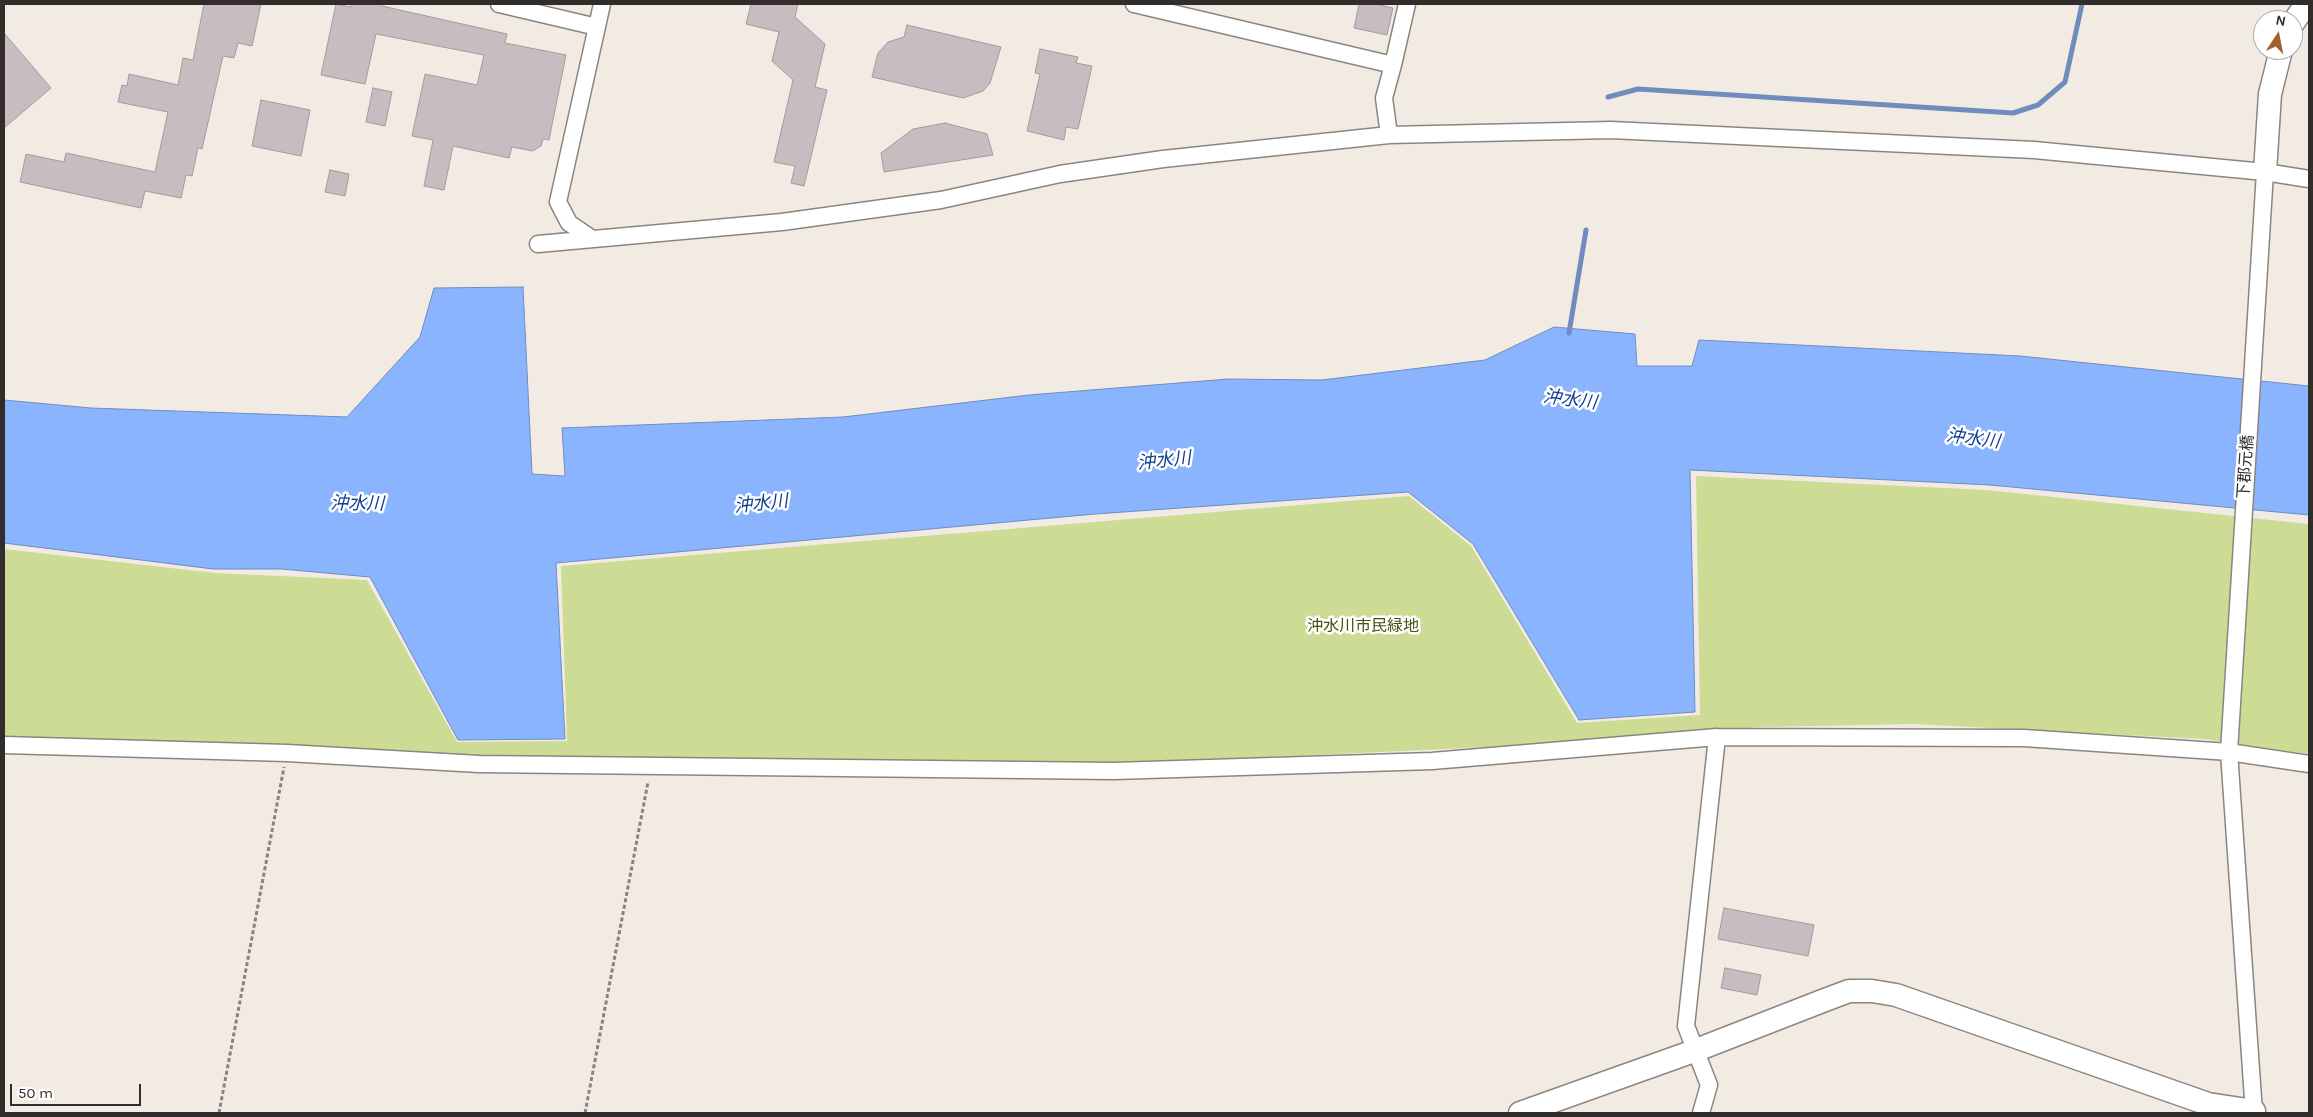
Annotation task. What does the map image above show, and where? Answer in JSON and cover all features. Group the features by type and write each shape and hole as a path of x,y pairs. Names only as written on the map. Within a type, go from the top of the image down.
{"street":[{"path":"499,4 597,27"},
{"path":"591,238 569,223 558,202 602,4"},
{"path":"1134,4 1393,65"},
{"path":"1389,135 1384,98 1407,4"},
{"path":"2265,177 2270,94 2278,60"},
{"path":"538,244 782,222 941,200 1060,174 1163,159 1389,135 1621,131 2034,150 2265,177 2309,179"},
{"name":"下郡元橋","path":"2254,1112 2229,752 2265,177"},
{"path":"1701,1113 1709,1086 1686,1026 1717,737"},
{"path":"4,746 286,753 479,764 1143,770 1432,760 1717,737 2024,738 2229,752 2309,764"},
{"path":"1520,1113 1694,1051 1825,1000 1849,992 1872,991 1896,995 2208,1104 2254,1112"}],"path":[{"path":"219,1113 286,753"},
{"path":"585,1113 651,766"}],"green space":[{"name":"沖水川市民緑地","path":"1696,476 1987,490 2309,524 2309,754 2204,739 1913,724 1760,727 1574,743 1145,763 452,759 4,740 4,549 215,573 367,580 457,742 567,741 561,566 1409,496 1471,546 1577,723 1700,715"}],"water":[{"name":"沖水川","path":"523,287 532,474 565,476 562,428 843,417 1029,395 1228,379 1322,380 1485,360 1554,327 1635,334 1637,366 1692,366 1699,340 2020,356 2309,386 2309,515 1990,485 1690,470 1695,712 1579,720 1473,544 1408,492 1095,514 556,563 565,739 458,740 370,577 281,569 213,569 4,543 4,400 91,408 347,417 420,337 434,288"}],"building":[{"path":"204,4 261,4 252,46 238,43 234,58 223,56 202,149 198,148 192,176 186,175 181,198 145,191 141,208 20,182 26,154 64,162 66,153 155,172 168,112 118,102 122,85 127,86 129,74 178,85 183,58 193,60"},
{"path":"336,4 351,7 352,4 382,4 382,6 507,34 505,43 566,55 549,140 543,139 541,146 533,151 512,147 509,158 453,146 444,190 424,186 433,140 412,136 425,74 477,85 484,55 376,34 365,84 321,75"},
{"path":"751,4 798,4 795,17 825,44 815,87 827,90 804,186 791,183 795,166 774,162 793,80 772,61 779,32 746,24"},
{"path":"1359,4 1375,4 1393,8 1387,35 1354,28"},
{"path":"907,25 1001,47 990,83 983,91 963,98 872,77 878,53 888,42 904,37"},
{"path":"4,33 51,88 4,128"},
{"path":"1040,49 1078,57 1076,63 1092,66 1078,129 1066,127 1064,140 1027,131 1040,74 1035,73"},
{"path":"373,88 392,92 385,126 366,122"},
{"path":"261,100 310,110 301,156 252,146"},
{"path":"945,123 987,134 993,155 884,172 881,153 913,129"},
{"path":"330,170 349,174 345,196 325,192"},
{"path":"1724,908 1814,925 1808,956 1718,939"},
{"path":"1725,968 1761,975 1757,995 1721,988"}],"waterway":[{"path":"1608,97 1638,89 2013,113 2038,105 2065,82 2082,4"},
{"path":"1569,333 1586,230"}]}
